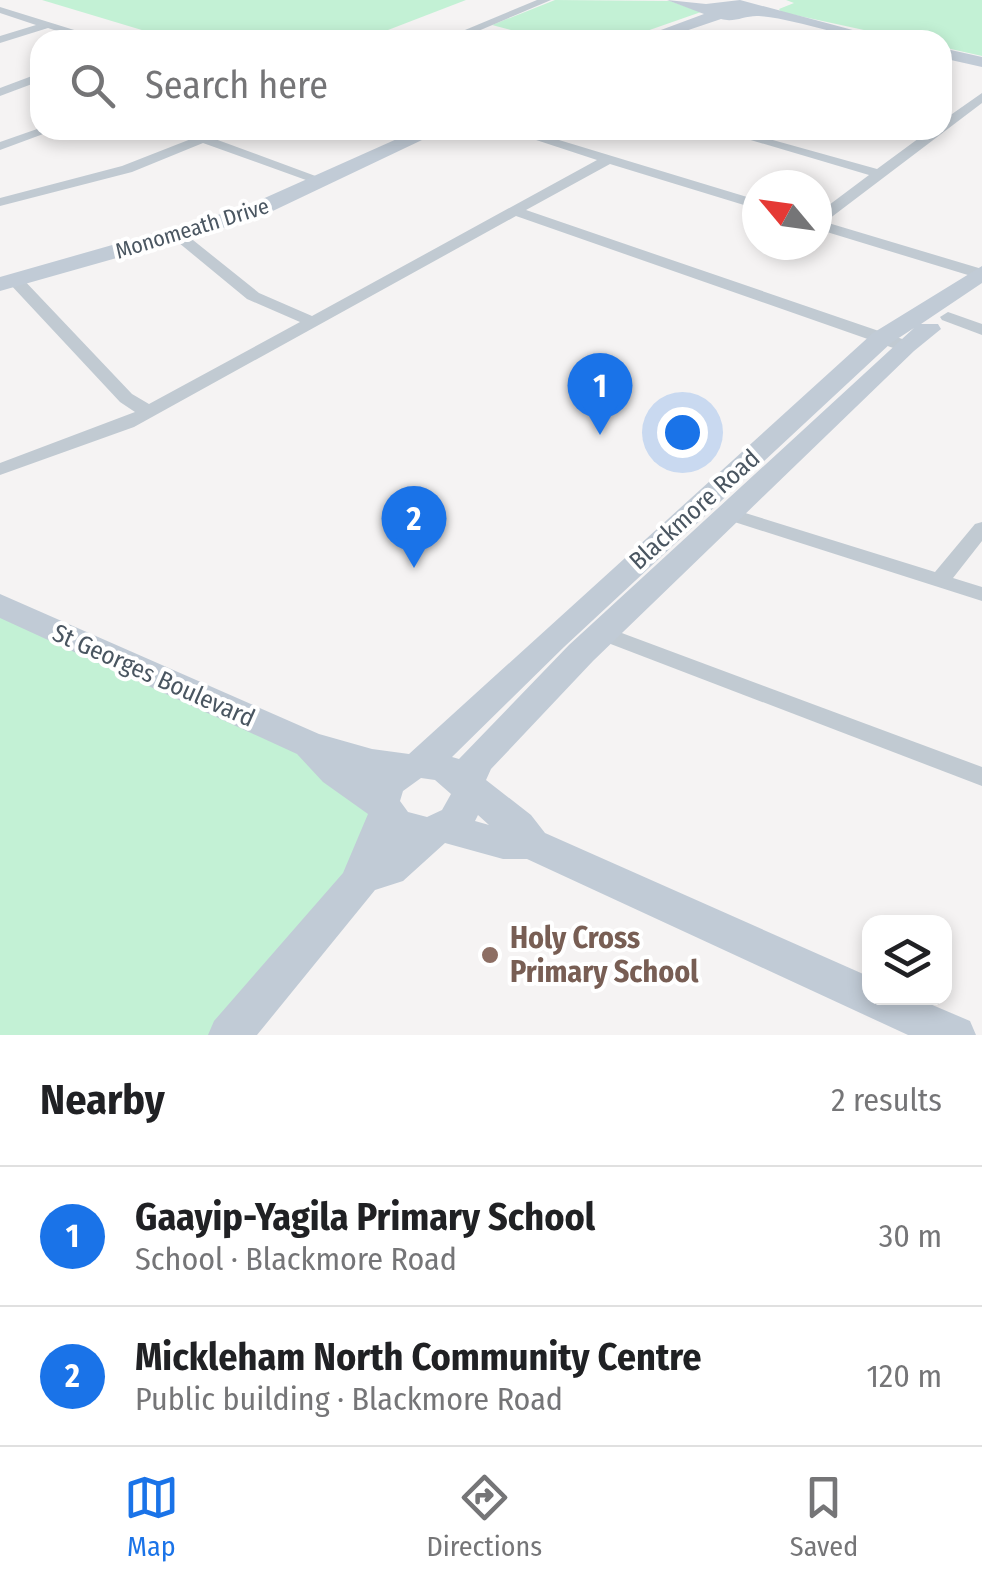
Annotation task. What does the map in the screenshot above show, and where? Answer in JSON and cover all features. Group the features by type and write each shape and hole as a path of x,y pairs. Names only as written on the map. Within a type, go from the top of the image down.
{"street":[{"path":"476,30 546,0"},
{"path":"676,0 747,8 840,30"},
{"path":"663,30 712,7"},
{"path":"747,8 819,30"},
{"path":"0,10 63,30"},
{"path":"31,30 47,25"},
{"path":"0,40 30,30"},
{"path":"952,58 982,65"},
{"path":"0,92 30,82"},
{"path":"952,118 982,98"},
{"path":"0,146 30,136"},
{"path":"0,202 119,172 201,140"},
{"path":"207,140 322,182"},
{"name":"Monomeath Drive","path":"8,282 250,213 412,140"},
{"path":"544,140 742,200"},
{"path":"758,140 879,174"},
{"path":"832,210 923,140"},
{"path":"0,470 114,430 608,160"},
{"path":"517,212 894,342"},
{"path":"832,227 981,273"},
{"path":"178,235 253,296 313,322"},
{"name":"Blackmore Road","path":"415,766 566,626 894,342 981,273"},
{"path":"8,282 126,398 148,412"},
{"name":"Blackmore Road","path":"469,787 476,760 729,514 894,342 948,317 982,295"},
{"path":"948,317 982,330"},
{"path":"729,514 982,594"},
{"path":"940,580 982,528"},
{"name":"St Georges Boulevard","path":"0,605 308,744 372,763 415,766"},
{"path":"603,633 982,777"},
{"name":"St Georges Boulevard","path":"308,744 336,772 384,809"},
{"path":"230,1035 361,880 384,809 387,784 415,766 446,769 517,826 531,844"},
{"path":"361,880 388,870 464,811 469,787"},
{"path":"384,809 406,828 504,844 531,844 862,993"},
{"path":"888,1005 954,1035"}],"green space":[{"path":"42,0 466,0 388,30 142,30"},
{"path":"555,0 670,1 701,12 650,30 511,30 492,25"},
{"path":"786,0 982,0 982,56 952,49 952,30 864,30 779,9 794,3"},
{"path":"0,605 307,744 387,814 230,1035 0,1035"}],"place":[{"name":"Gaayip-Yagila Primary School","path":"600,435"},
{"name":"Mickleham North Community Centre","path":"414,568"},
{"name":"Holy Cross Primary School","path":"490,955"}]}
